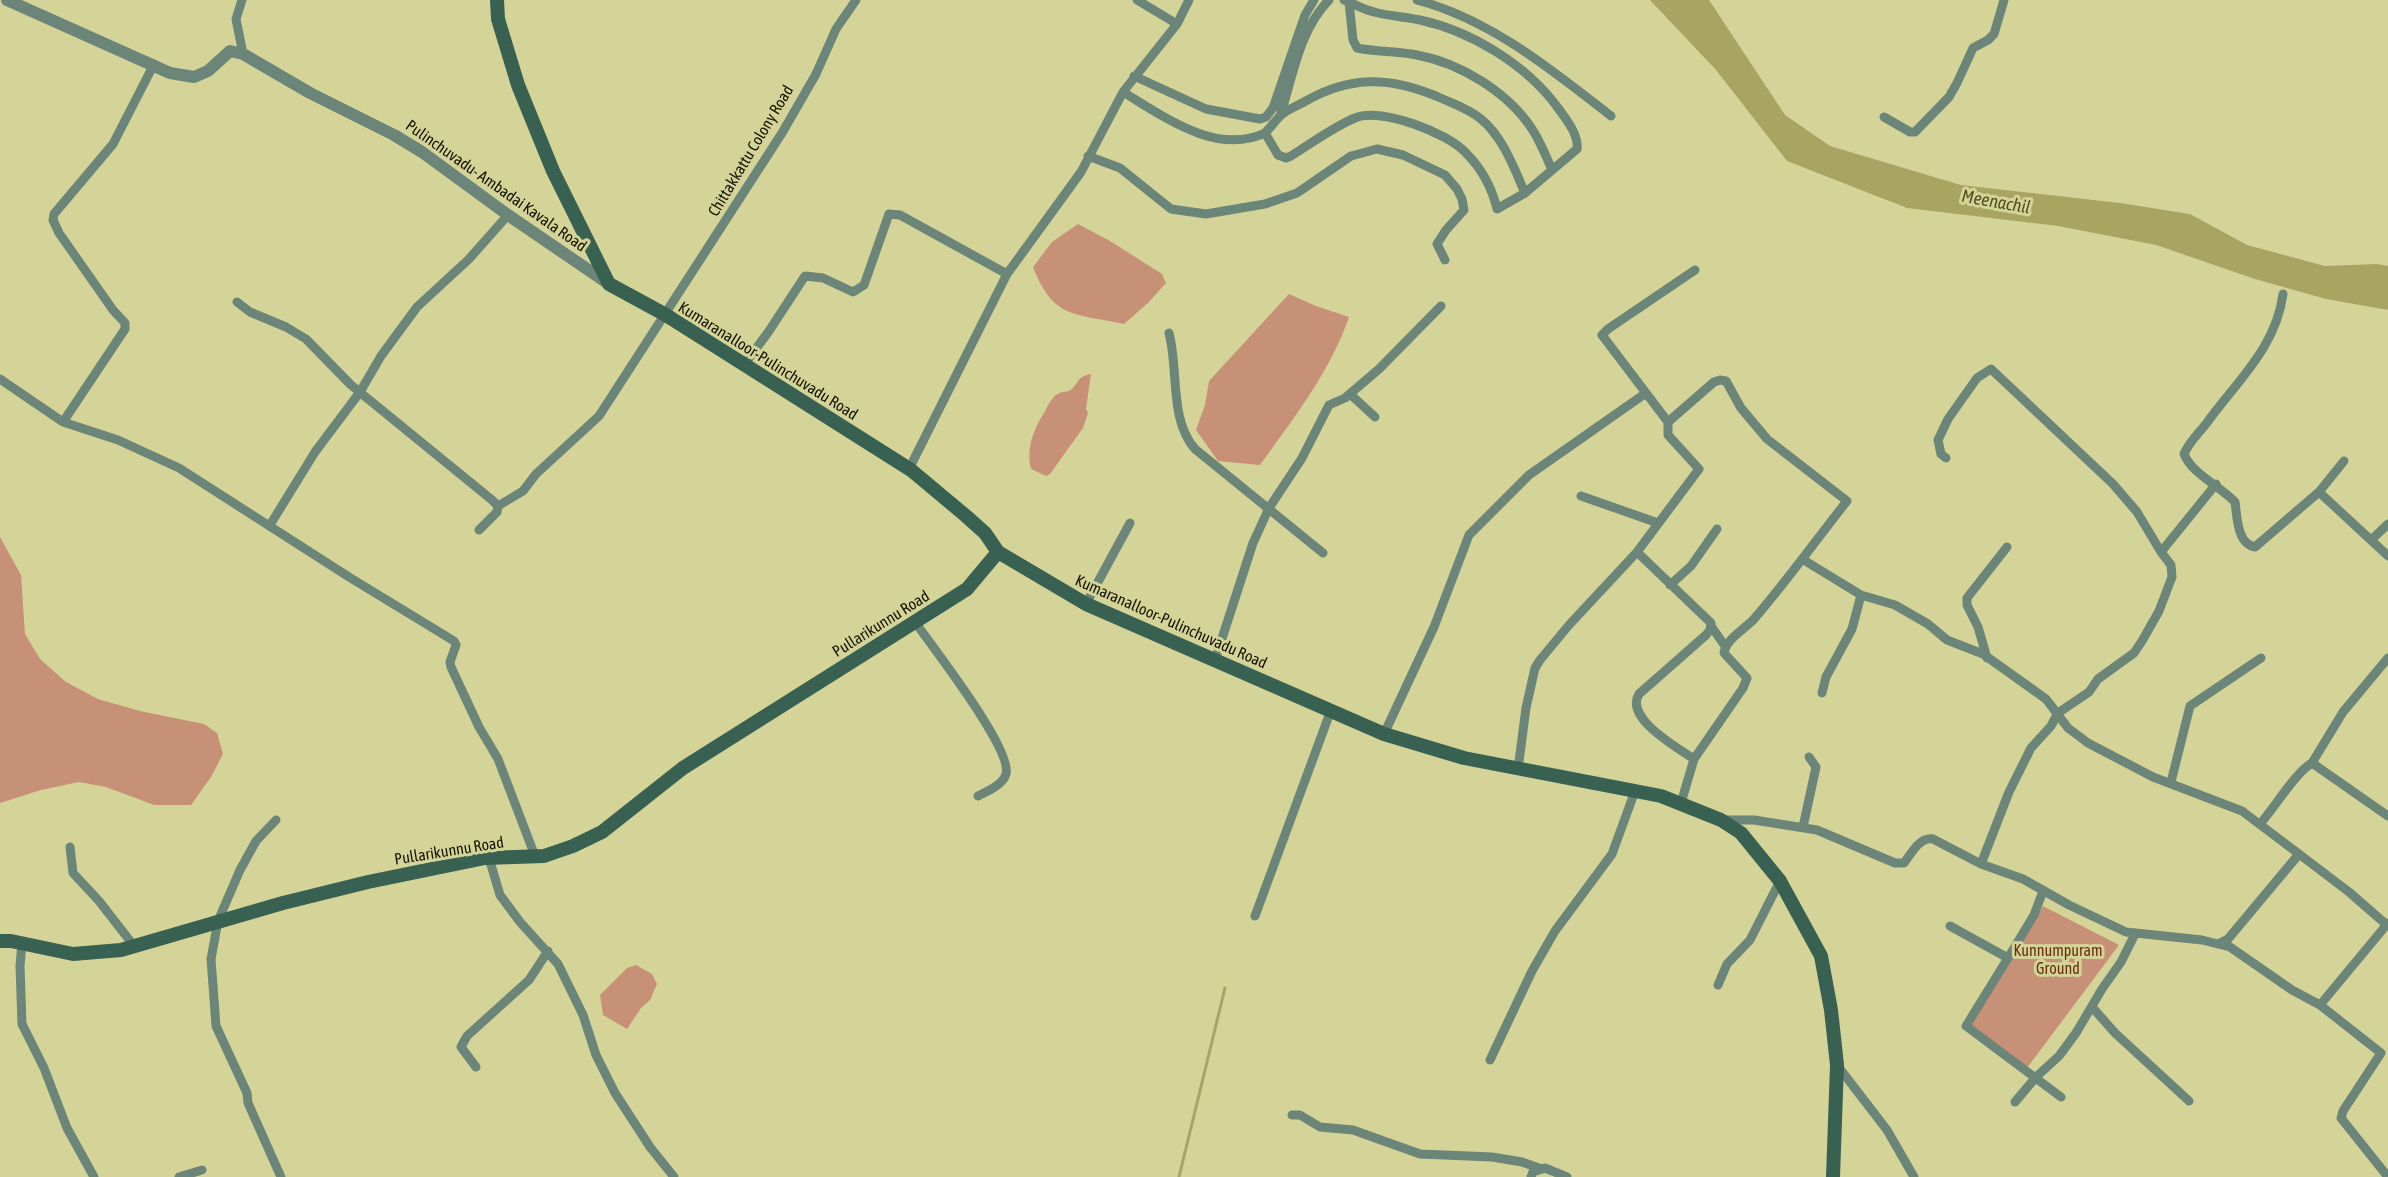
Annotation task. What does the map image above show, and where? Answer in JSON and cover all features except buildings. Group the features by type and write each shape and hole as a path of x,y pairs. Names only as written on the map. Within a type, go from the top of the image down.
{"main road":[{"path":"497,0 498,19 518,85 553,171 609,284"},
{"name":"Kumaranalloor-Pulinchuvadu Road","path":"609,284 666,315 909,470 985,533 998,552 1086,604 1384,734 1464,758 1661,796 1721,820 1741,833 1780,881 1821,956 1832,1010 1837,1065 1833,1177"},
{"name":"Pullarikunnu Road","path":"0,941 22,943 73,954 121,950 218,921 368,882 489,858 544,856 573,846 602,832 683,768 967,589 998,552"}],"street":[{"path":"7,0 170,72 195,77 208,71 230,51 243,54 236,19 243,0"},
{"name":"Chittakkattu Colony Road","path":"498,506 523,491 536,474 599,416 782,133 816,74 836,29 856,0"},
{"path":"1137,0 1177,24"},
{"path":"909,470 1007,274 1080,171 1106,127 1123,92 1177,24 1189,0"},
{"path":"1134,76 1206,109 1260,119 1266,117 1273,108 1305,15 1314,0"},
{"path":"1280,116 1293,69 1310,27 1316,15 1329,0"},
{"path":"1417,0 1446,8 1498,34 1552,70 1611,116"},
{"path":"1884,117 1910,132 1915,132 1934,114 1958,83 1973,48 1994,34 2004,0"},
{"path":"1265,133 1278,155 1286,158 1356,117 1381,116 1399,119 1429,130 1465,151 1486,178 1493,192 1497,209 1526,194 1577,149 1578,143 1569,123 1546,93 1505,59 1468,36 1421,20 1372,12 1347,1"},
{"path":"1347,1 1353,40 1358,48 1418,55 1436,60 1480,81 1521,115 1532,129 1552,170"},
{"name":"Pulinchuvadu- Ambadai Kavala Road","path":"243,54 310,93 394,135 422,152 508,215 609,284"},
{"path":"63,422 125,329 125,323 113,310 59,233 53,220 54,214 113,144 154,64"},
{"path":"1123,92 1175,123 1202,134 1232,140 1255,137 1265,133 1280,116 1319,93 1338,86 1380,81 1420,90 1466,109 1481,119 1507,153 1526,194"},
{"path":"1088,156 1120,168 1171,209 1206,214 1265,204 1297,193 1342,161 1363,151 1377,148 1403,154 1444,175 1457,189 1462,199 1464,210 1437,244 1445,260"},
{"path":"744,364 805,276 823,278 853,292 864,285 889,214 900,215 1007,274"},
{"path":"270,525 315,452 360,392 381,357 417,307 469,259 508,215"},
{"path":"1518,769 1535,668 1569,625 1637,552 1699,470 1668,435 1668,422 1602,335 1695,270"},
{"path":"2283,294 2280,315 2266,345 2242,380 2213,413 2184,454 2188,463 2235,502 2236,516 2244,539 2250,546 2255,547 2319,492 2344,461"},
{"path":"237,302 250,312 286,327 306,339 351,385 498,506 497,512 479,530"},
{"path":"1215,660 1253,543 1269,508 1302,458 1329,405 1350,394 1379,369 1441,306"},
{"path":"1169,333 1173,349 1179,415 1185,438 1323,553"},
{"path":"1946,458 1941,454 1938,440 1948,419 1977,378 1991,369 2113,484 2137,512 2171,565 2172,577 2159,611 2134,653 2098,679 2089,692 2058,713 2027,757 2009,792 1981,864"},
{"path":"0,379 63,422 118,440 179,468 454,641 456,645 450,662 451,667 478,727 498,759 535,856"},
{"path":"1668,422 1714,382 1726,381 1741,408 1767,439 1847,501 1773,597 1725,646 1724,653 1747,678 1743,688 1694,759 1681,803"},
{"path":"1384,734 1434,627 1469,535 1529,475 1646,393"},
{"path":"1350,394 1375,417"},
{"path":"2161,552 2216,484"},
{"path":"2319,492 2388,556"},
{"path":"1581,496 1658,523"},
{"path":"1086,604 1130,523"},
{"path":"2371,540 2388,524"},
{"path":"1670,585 1691,566 1717,529"},
{"path":"1988,658 1978,627 1966,605 1967,598 2007,547"},
{"path":"1637,552 1709,620 1725,646"},
{"path":"1802,559 1861,595 1895,605 1928,624 1947,640 1988,658 2046,699 2068,728 2088,743 2153,777 2242,811 2349,892 2387,924 2320,1005"},
{"path":"1822,693 1826,677 1852,629 1861,595"},
{"path":"915,622 988,727 1008,763 1006,777 997,786 978,796"},
{"path":"1694,759 1649,726 1637,710 1636,702 1639,694 1706,635 1711,626"},
{"path":"2171,782 2190,706 2261,658"},
{"path":"2260,824 2271,813 2302,768 2312,763 2343,712 2388,658"},
{"path":"1255,916 1331,710"},
{"path":"1803,827 1816,767 1809,757"},
{"path":"2312,763 2388,816"},
{"path":"1490,1060 1532,971 1556,931 1612,854 1635,791"},
{"path":"1721,820 1746,819 1803,827 1837,837 1895,863 1904,862 1922,840 1928,837 1981,864 2022,879 2108,925 2135,934 2202,940 2230,947 2292,990 2320,1005 2381,1053 2343,1111 2341,1118 2388,1177"},
{"path":"276,820 256,841 240,870 218,921 211,959 216,1026 248,1092 249,1103 281,1177"},
{"path":"70,847 73,873 99,901 134,946"},
{"path":"2218,944 2228,939 2300,854"},
{"path":"489,858 500,895 527,931 558,964 574,994 596,1055 615,1093 650,1147 674,1177"},
{"path":"1718,985 1726,964 1750,940 1780,881"},
{"path":"2043,891 2034,915 1966,1026 2061,1097"},
{"path":"1950,926 2008,958"},
{"path":"2015,1102 2036,1077 2059,1056 2121,962 2135,934"},
{"path":"22,943 20,966 22,1024 44,1068 67,1128 94,1177"},
{"path":"476,1067 461,1047 467,1036 529,980 548,951"},
{"path":"2092,1007 2115,1033 2189,1101"},
{"path":"1837,1065 1874,1112 1914,1177"},
{"path":"1292,1115 1300,1115 1320,1127 1353,1130 1420,1154 1492,1157 1545,1168 1567,1177"},
{"path":"1531,1177 1533,1173 1542,1169"},
{"path":"178,1177 202,1170"}],"green space":[{"path":"1078,224 1162,274 1166,283 1124,324 1079,315 1058,305 1049,297 1033,267 1052,242"},
{"path":"1289,294 1349,317 1341,337 1310,394 1260,465 1218,461 1196,430 1205,405 1209,381"},
{"path":"1091,374 1086,409 1088,413 1083,428 1050,474 1046,476 1031,469 1032,439 1049,403 1057,394 1069,391 1082,377"},
{"path":"0,537 21,575 25,634 40,659 66,682 98,699 140,711 204,724 217,733 223,754 211,777 191,805 154,805 106,787 79,782 41,790 0,803"},
{"name":"Kunnumpuram Ground","path":"2043,906 2119,945 2027,1068 1968,1026"},
{"path":"636,965 652,974 657,984 650,1000 641,1008 627,1029 603,1015 600,995 627,968"}],"water":[{"name":"Meenachil","path":"1650,0 1709,0 1785,115 1830,146 1961,185 2120,203 2190,214 2247,245 2325,266 2377,264 2388,266 2388,310 2326,299 2255,279 2156,245 2058,226 1907,208 1787,161 1716,70"}],"waterway":[{"path":"1179,1177 1225,988"}]}
